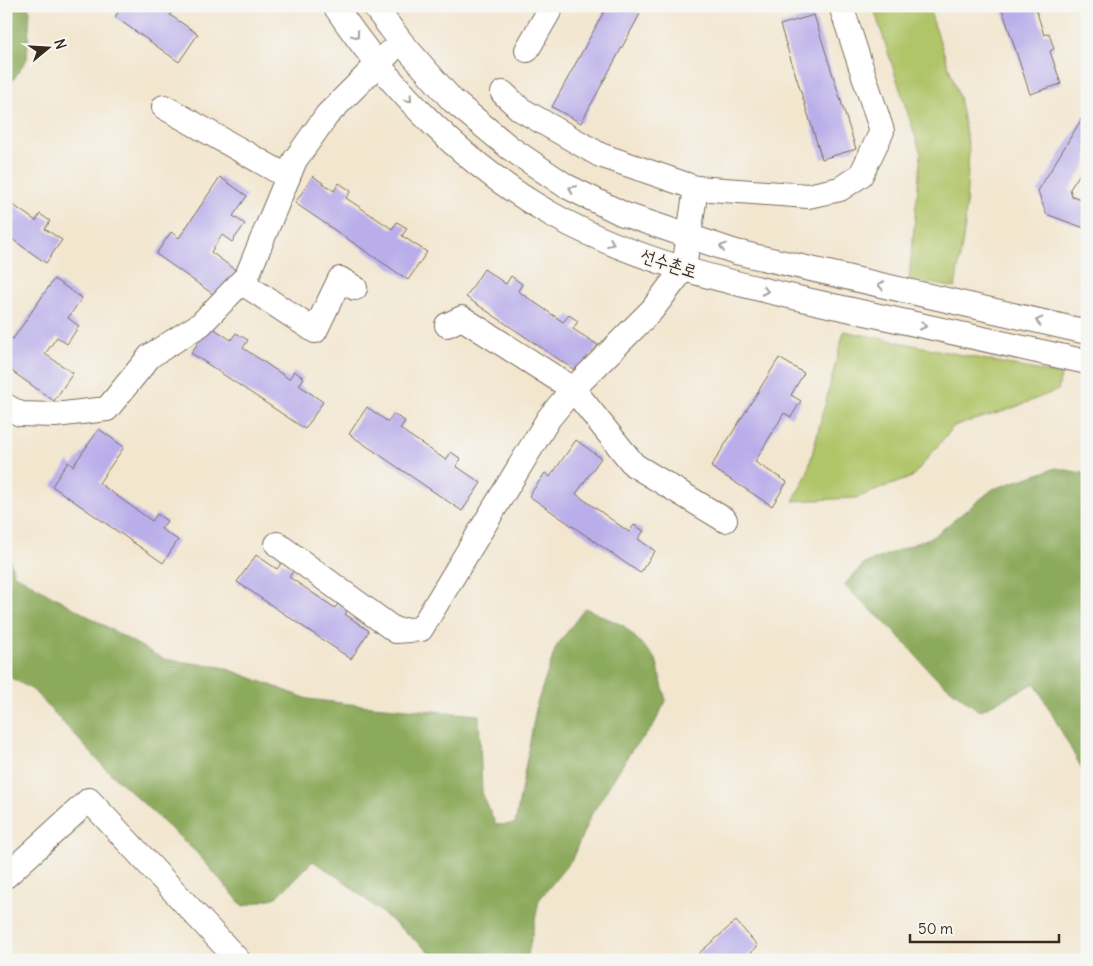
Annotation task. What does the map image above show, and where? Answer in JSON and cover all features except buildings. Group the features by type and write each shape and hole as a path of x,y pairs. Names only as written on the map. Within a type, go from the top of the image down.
{"street":[{"name":"선수촌로","path":"335,6 377,63 430,122 491,173 550,214 611,244 728,282 1087,362"},
{"name":"선수촌로","path":"374,6 402,43 452,100 510,148 566,186 623,214 736,252 1087,332"},
{"path":"527,50 552,6"},
{"path":"503,93 520,109 600,155 696,188 808,196 840,189 861,175 872,156 882,131 841,6"},
{"path":"6,406 20,414 55,415 107,409 150,356 201,324 247,276 295,160 327,115 377,63 402,43"},
{"path":"164,108 288,177"},
{"path":"277,544 396,631 421,629 549,418 573,389 652,310 684,268 696,188"},
{"path":"241,282 314,331 340,279 355,288"},
{"path":"447,325 462,318 573,389 634,465 725,520"},
{"path":"6,876 89,800 238,960"}],"green space":[{"path":"6,6 28,6 30,11 27,59 9,86 6,85"},
{"path":"873,6 928,6 959,97 969,149 965,226 955,288 909,279 921,154"},
{"path":"844,331 1061,375 1058,390 1008,410 954,426 912,477 856,498 793,501 807,474"},
{"path":"1056,468 1087,474 1087,778 1035,683 979,711 934,676 894,631 844,585 864,564 934,536 993,489"},
{"path":"6,547 14,574 163,659 222,667 308,699 479,715 482,793 496,825 515,824 537,703 556,647 585,608 624,626 656,659 666,701 652,728 631,751 590,817 572,859 539,900 527,960 477,960 432,954 342,880 313,861 277,897 243,906 196,852 105,768 33,690 6,675"}]}
